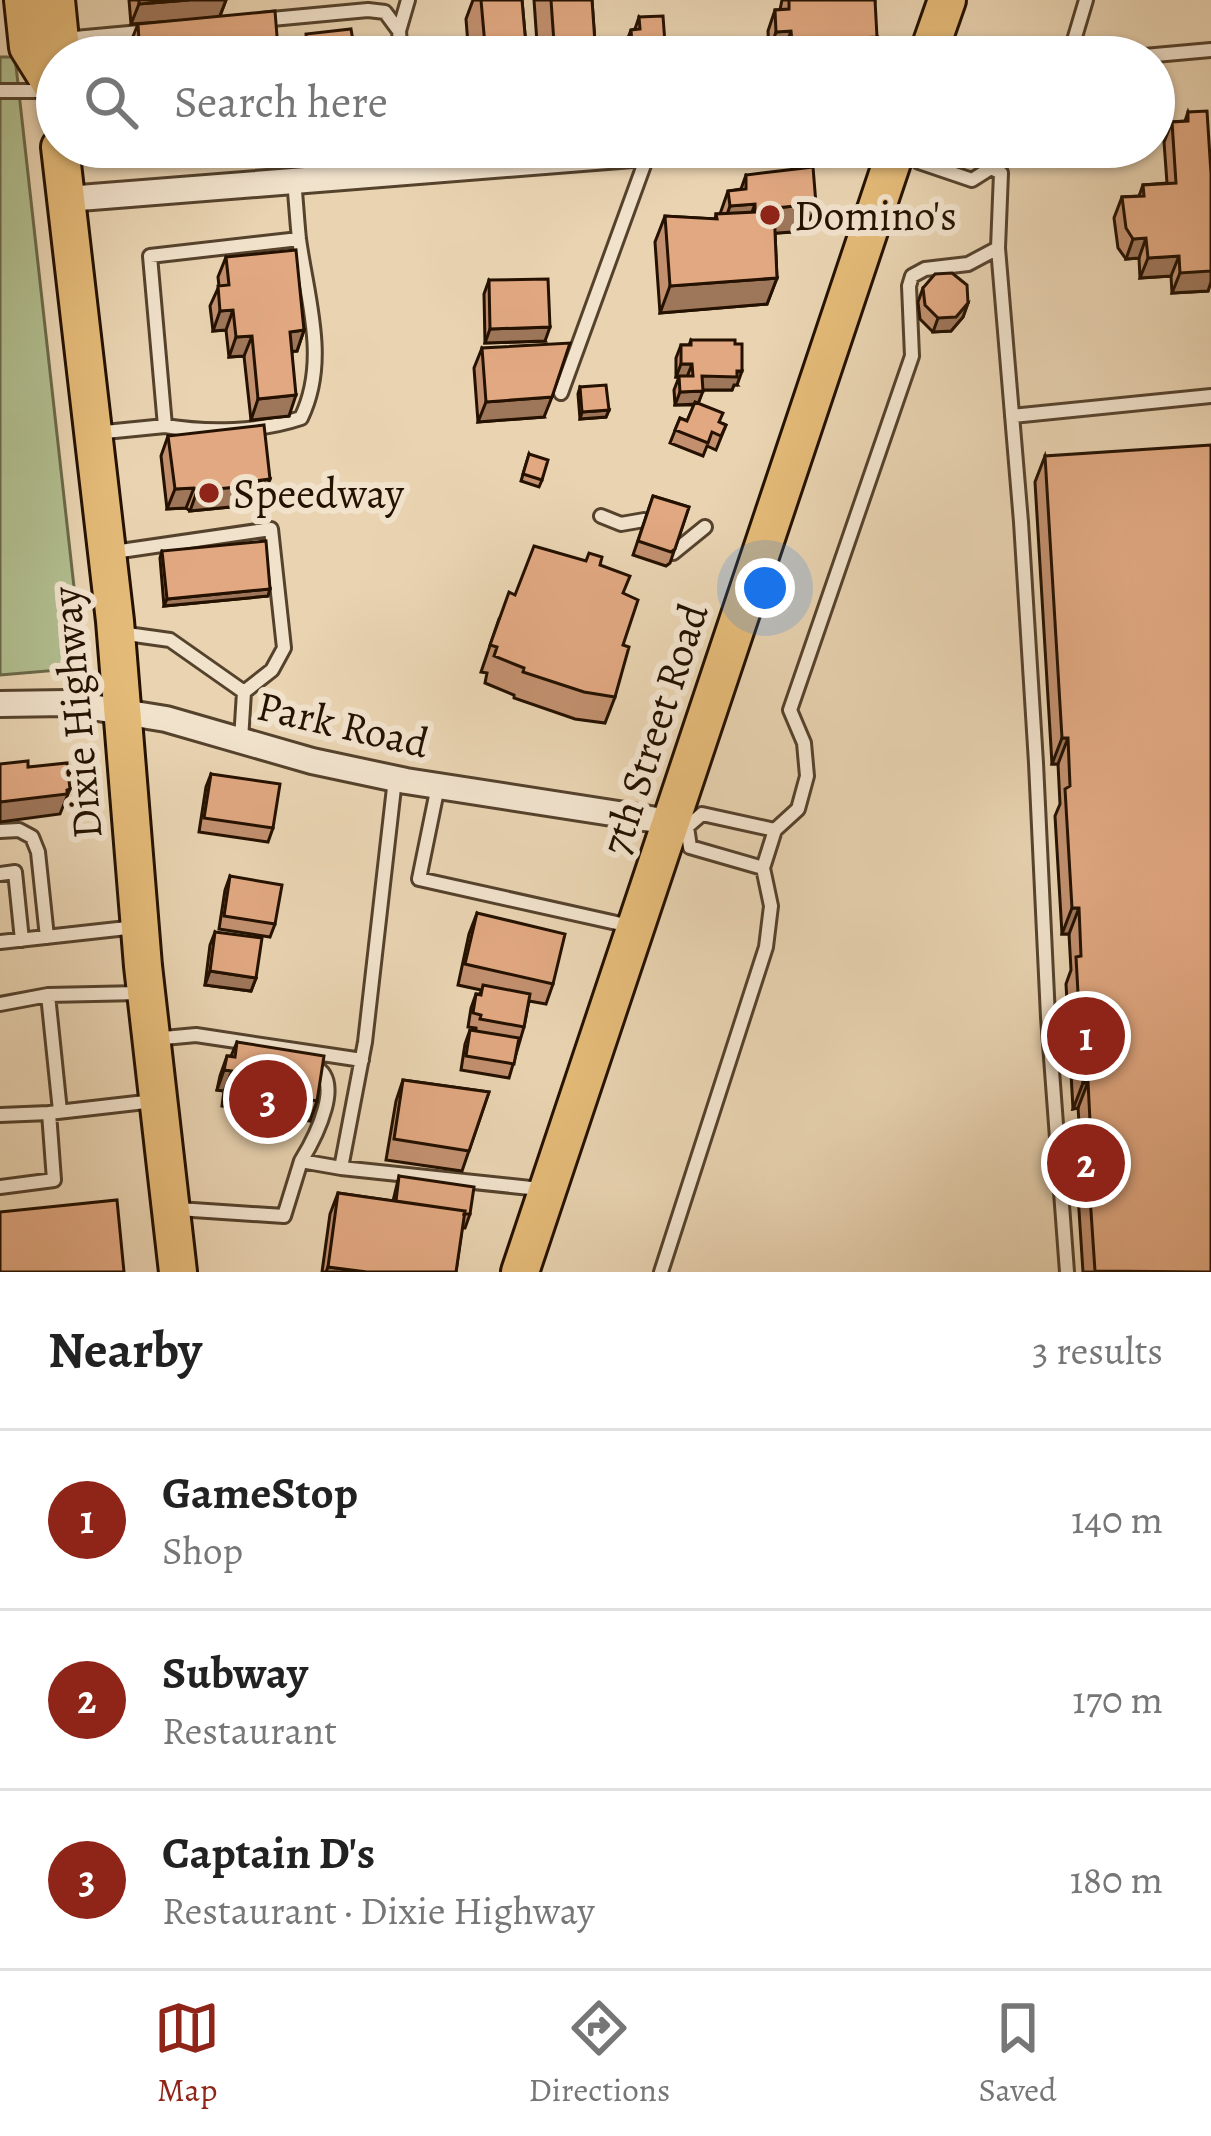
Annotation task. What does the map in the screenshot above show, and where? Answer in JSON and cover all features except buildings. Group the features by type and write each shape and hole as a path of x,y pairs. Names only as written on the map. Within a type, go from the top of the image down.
{"main road":[{"path":"36,60 28,47 56,0"},
{"path":"934,36 947,0"},
{"name":"Dixie Highway","path":"63,168 116,632 146,993 178,1272"},
{"name":"7th Street Road","path":"520,1272 635,927 678,825 900,168"}],"street":[{"path":"67,199 294,181 363,168"},
{"name":"Park Road","path":"1,704 67,703 166,719 312,761 395,779 678,825"}],"lane":[{"path":"399,36 408,0"},
{"path":"1075,36 1086,0"},
{"path":"249,22 368,10 386,12 399,31"},
{"path":"36,31 155,31"},
{"path":"1175,53 1211,50"},
{"path":"0,91 36,92"},
{"path":"560,393 643,168"},
{"path":"937,168 972,180 991,168 1001,173 998,248 1034,728 1067,1272"},
{"path":"94,433 165,426 195,431 267,426 301,418 309,402 316,338 294,181"},
{"path":"165,426 150,256 299,239"},
{"path":"661,1272 766,947 771,906 763,868 775,830 798,809 808,776 804,743 790,710 912,356 912,275 968,264 998,248"},
{"path":"1012,416 1211,396"},
{"path":"601,516 625,528 644,520"},
{"path":"673,553 705,527 680,533"},
{"path":"107,553 272,529 284,648 272,670 244,692 241,741"},
{"path":"116,632 170,640 244,692"},
{"path":"0,686 1,704"},
{"path":"340,1168 362,1060 395,779"},
{"path":"438,786 419,879 635,927"},
{"path":"763,868 690,848 678,825 702,814 775,830"},
{"path":"0,831 19,830 32,837 38,852 47,937"},
{"path":"0,874 15,872 22,940"},
{"path":"0,942 140,926"},
{"path":"0,1004 48,995 146,993"},
{"path":"0,1187 54,1180 48,995"},
{"path":"152,1040 196,1035 362,1060"},
{"path":"170,1209 284,1216 301,1161 315,1139 325,1109 325,1072 258,1058 232,1040"},
{"path":"0,1115 158,1101"},
{"path":"301,1161 547,1190"}],"green space":[{"path":"0,57 15,57 83,668 0,675"}],"place":[{"name":"Domino's","path":"770,215"},
{"name":"Speedway","path":"209,493"},
{"name":"GameStop","path":"1086,1036"},
{"name":"Captain D's","path":"268,1099"},
{"name":"Subway","path":"1086,1163"}]}
